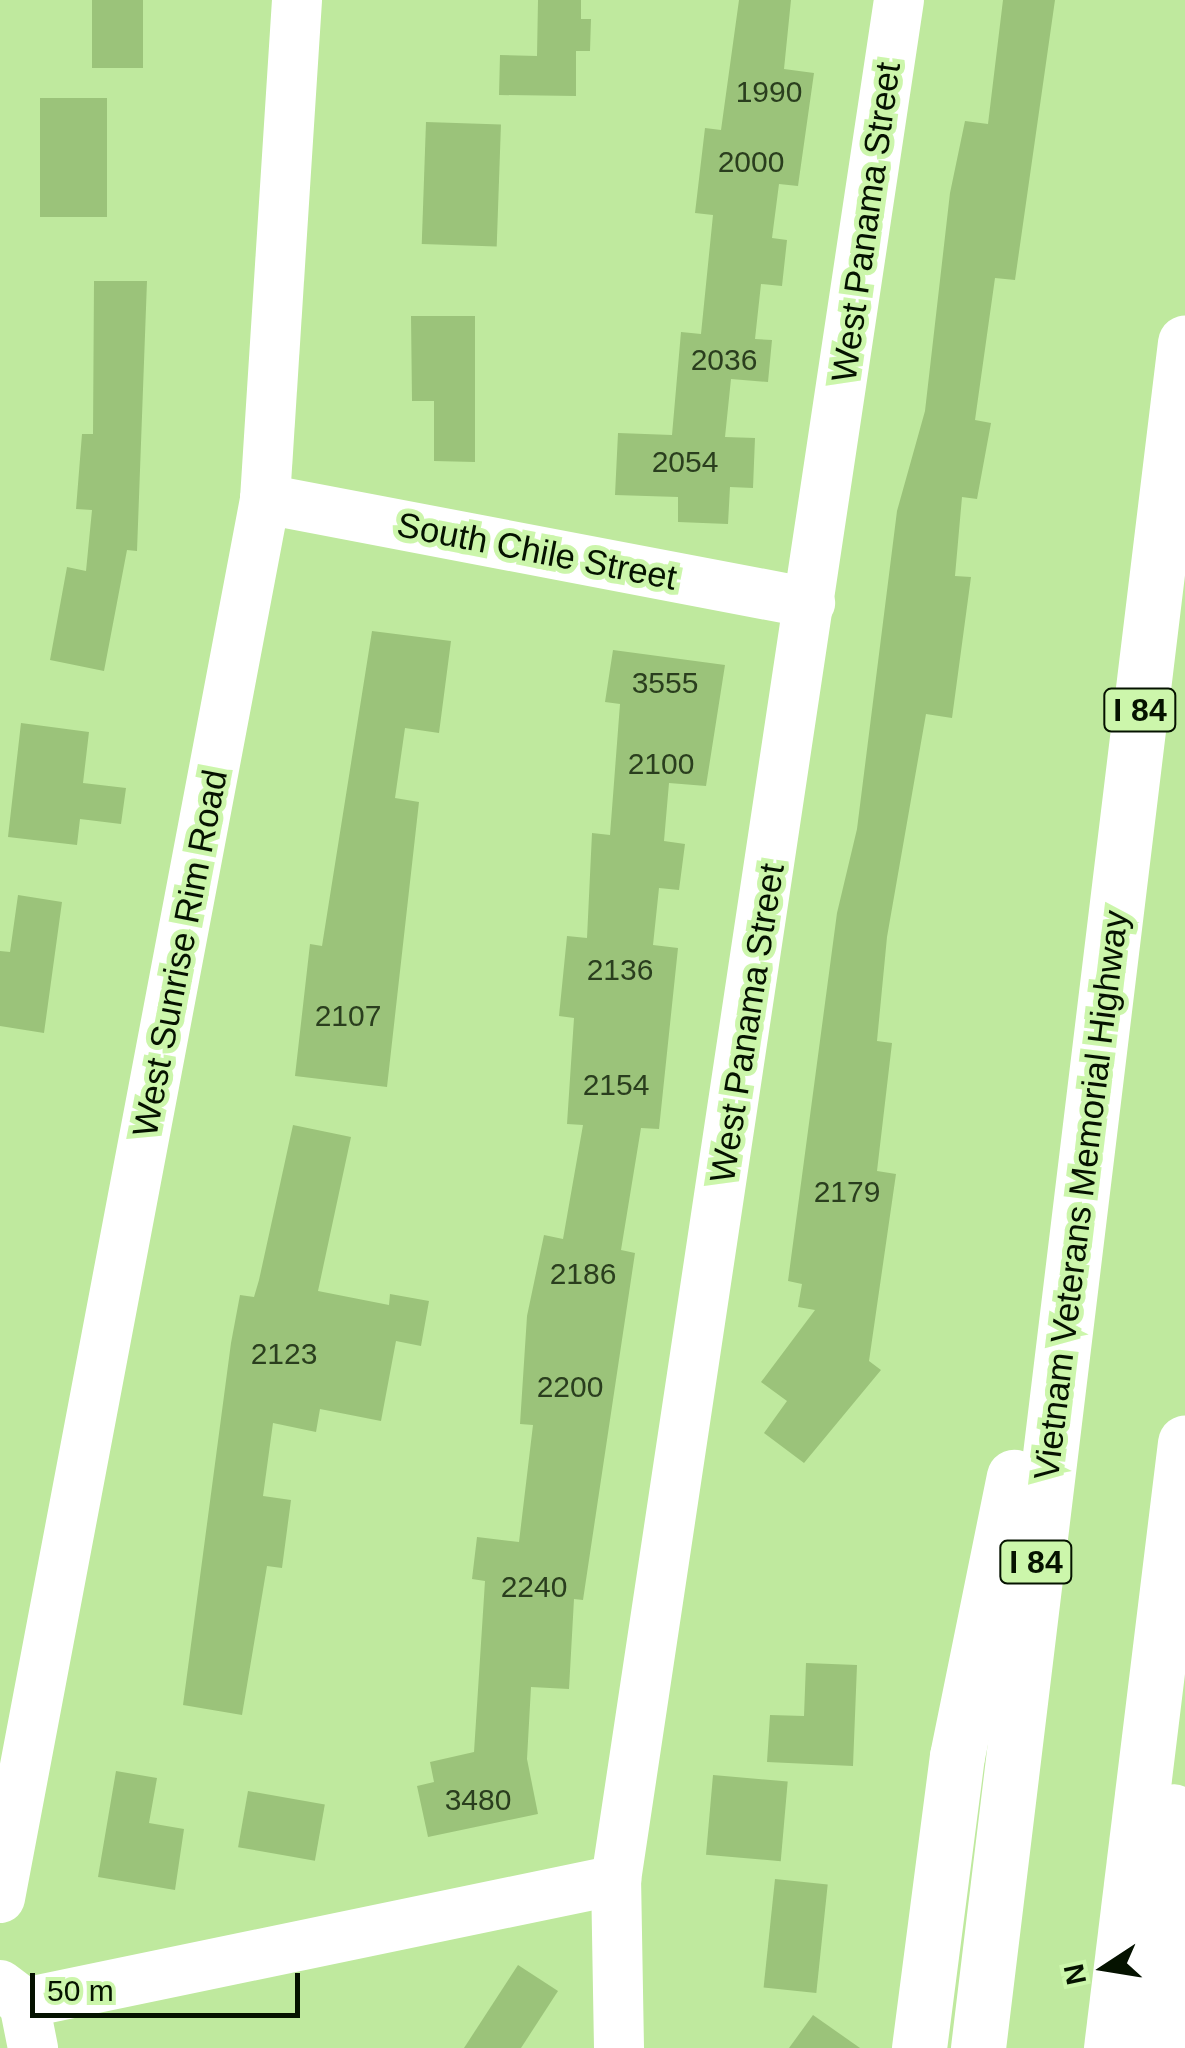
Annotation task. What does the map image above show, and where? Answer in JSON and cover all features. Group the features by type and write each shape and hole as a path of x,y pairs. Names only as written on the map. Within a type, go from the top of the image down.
{"highway":[{"name":"Vietnam Veterans Memorial Highway","path":"978,2048 1185,342"},
{"path":"919,2048 957,1756 1095,1077"},
{"path":"1111,2048 1185,1443"},
{"path":"1164,2048 1185,1475"}],"street":[{"name":"West Sunrise Rim Road","path":"0,1898 265,499 297,0"},
{"name":"West Panama Street","path":"619,2048 616,1880 899,0"},
{"name":"South Chile Street","path":"265,499 810,602"},
{"path":"19,2012 616,1880"}],"building":[{"path":"92,0 143,0 143,68 92,68"},
{"path":"538,0 581,0 581,19 591,19 590,51 576,51 576,96 499,95 500,55 537,56"},
{"path":"739,0 791,0 784,69 814,73 798,186 779,184 772,238 787,240 782,286 761,284 755,339 772,340 768,382 731,379 725,437 755,438 753,488 730,487 728,524 678,522 678,497 615,495 618,433 672,435 681,332 701,334 713,215 695,213 705,128 721,130"},
{"path":"1003,0 1055,0 1015,280 995,278 975,420 991,423 977,499 962,497 955,576 971,577 952,718 926,714 887,937 877,1041 892,1043 877,1171 896,1174 869,1361 881,1370 804,1463 764,1433 787,1401 761,1382 815,1310 798,1307 802,1284 788,1281 837,913 857,829 897,511 925,411 950,193 965,121 988,124"},
{"path":"40,98 107,98 107,217 40,217"},
{"path":"426,122 501,125 497,247 422,244"},
{"path":"94,281 147,281 137,551 127,550 104,671 50,660 67,567 86,571 92,510 76,509 82,434 93,434"},
{"path":"411,316 475,316 475,462 434,461 434,401 412,401"},
{"path":"372,631 451,641 439,733 405,728 395,798 419,802 387,1087 295,1076 310,944 322,946"},
{"path":"613,650 725,665 706,786 669,783 664,841 685,844 679,890 659,888 653,945 678,948 659,1129 641,1128 621,1250 635,1253 583,1600 574,1599 569,1689 531,1687 527,1759 538,1814 428,1837 417,1786 434,1782 430,1762 474,1752 485,1581 472,1579 477,1537 519,1542 533,1425 520,1424 527,1316 544,1235 563,1239 583,1125 567,1124 574,1018 559,1016 567,936 587,938 592,833 610,835 620,704 605,702"},
{"path":"21,723 89,732 83,783 126,788 121,824 80,819 77,845 8,837"},
{"path":"18,895 62,902 44,1033 0,1026 0,951 10,952"},
{"path":"293,1125 351,1137 318,1291 389,1305 390,1294 429,1301 421,1346 396,1341 381,1421 320,1409 316,1432 273,1423 263,1496 291,1500 282,1568 267,1566 242,1715 183,1705 240,1295 254,1297"},
{"path":"806,1663 857,1665 853,1766 767,1762 770,1715 804,1716"},
{"path":"116,1771 157,1778 149,1823 184,1829 175,1890 98,1877"},
{"path":"713,1775 788,1782 781,1861 706,1855"},
{"path":"248,1791 325,1805 315,1861 238,1847"},
{"path":"775,1879 828,1885 816,1993 764,1987"},
{"path":"518,1965 558,1991 521,2048 464,2048"},
{"path":"813,2015 860,2048 789,2048"}]}
